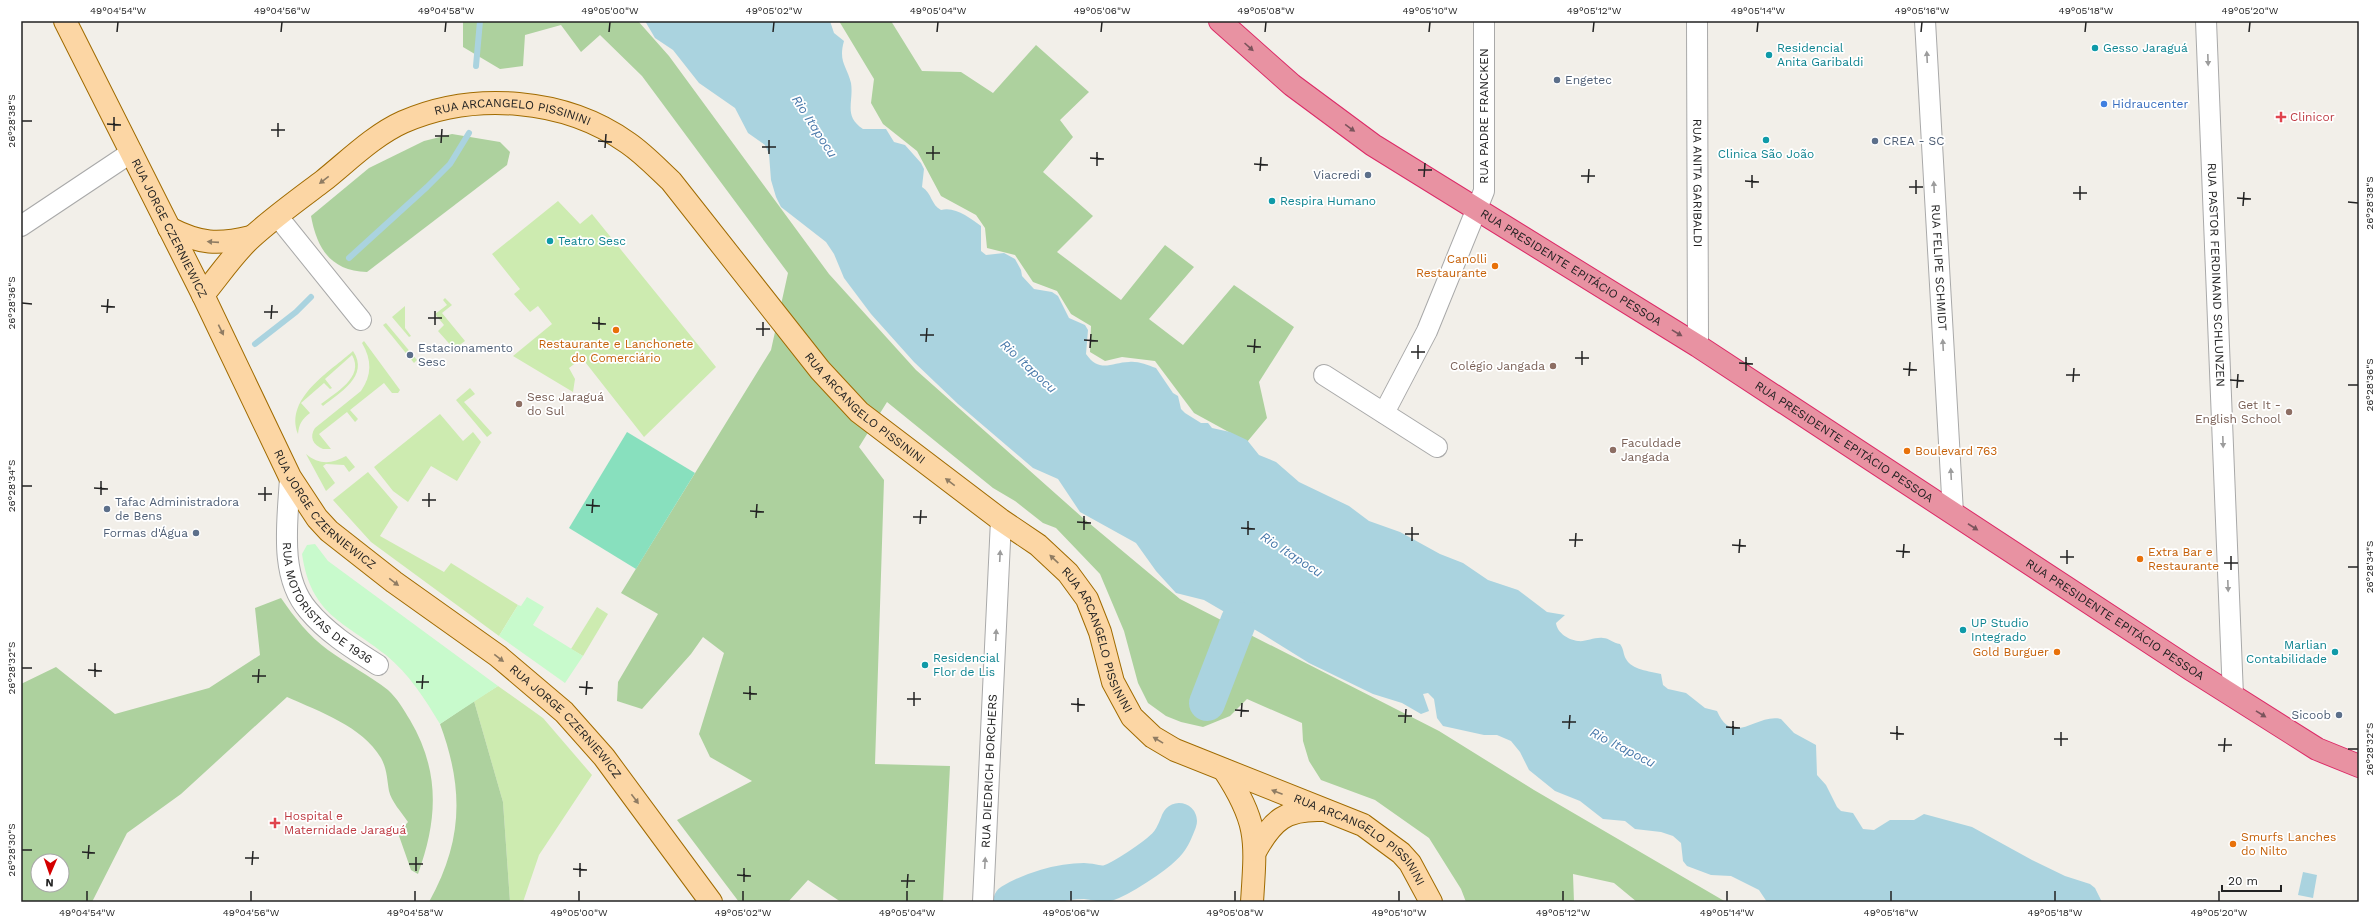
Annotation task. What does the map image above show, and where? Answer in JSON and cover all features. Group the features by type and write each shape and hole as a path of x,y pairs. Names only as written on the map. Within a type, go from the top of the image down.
{"highway":[{"name":"RUA PRESIDENTE EPITÁCIO PESSOA","path":"1220,21 1292,85 1373,145 1698,346 2233,696 2317,749 2359,766"}],"main road":[{"name":"RUA JORGE CZERNIEWICZ","path":"65,21 203,295 290,477 317,518 329,531 394,582 498,656 564,712 604,757 708,900"},
{"name":"RUA ARCANGELO PISSININI","path":"203,295 251,237 378,137 403,122 431,112 486,104 526,105 557,110 582,118 627,142 644,155 671,181 820,370 859,412 1055,559 1087,599 1100,632 1113,682 1132,717 1153,737 1224,770 1363,825 1401,853 1410,863 1431,902"},
{"name":"RUA ARCANGELO PISSININI","path":"169,228 186,236 209,242 230,242 251,237"},
{"path":"1224,770 1241,796 1249,814 1256,850 1252,902"},
{"path":"1256,850 1276,820 1302,810 1327,810"}],"street":[{"name":"RUA PADRE FRANCKEN","path":"1384,414 1428,331 1484,191 1484,21"},
{"name":"RUA ANITA GARIBALDI","path":"1697,21 1698,346"},
{"name":"RUA FELIPE SCHMIDT","path":"1925,21 1952,513"},
{"name":"RUA PASTOR FERDINAND SCHLUNZEN","path":"2206,21 2233,696"},
{"path":"21,226 132,152"},
{"path":"278,217 361,320"},
{"path":"1324,375 1437,447"},
{"name":"RUA MOTORISTAS DE 1936","path":"290,477 288,534 289,562 296,591 308,610 336,637 378,665"},
{"name":"RUA MOTORISTAS DE 1936","path":"288,534 302,522 317,518"},
{"name":"RUA DIEDRICH BORCHERS","path":"983,902 1001,520"}],"green space":[{"path":"463,21 638,21 669,56 829,274 916,370 1083,518 1180,599 1439,731 1534,790 1726,902 1637,902 1614,883 1573,874 1574,902 1466,902 1461,889 1429,838 1375,800 1321,780 1309,761 1303,741 1302,723 1247,699 1230,716 1203,727 1181,722 1166,716 1148,703 1138,683 1124,631 1100,574 1056,528 1043,523 1015,501 993,488 887,402 859,447 884,480 875,764 950,766 943,902 841,902 808,880 788,902 739,902 677,820 752,781 710,757 699,734 724,653 703,637 691,654 642,709 617,701 618,682 658,614 621,593 771,350 788,273 642,76 600,35 581,52 561,25 525,35 523,66 500,69 463,47"},
{"path":"839,21 891,21 922,71 961,72 993,93 1036,45 1089,92 1060,120 1073,137 1043,172 1093,216 1057,252 1121,300 1165,245 1194,267 1149,319 1183,345 1234,285 1294,327 1259,382 1267,418 1247,442 1194,413 1155,361 1122,357 1105,361 1090,352 1091,326 1071,314 1057,291 1033,282 1015,255 987,248 985,228 976,215 941,196 917,151 883,124 871,103 874,79"},
{"path":"452,134 500,142 510,152 507,165 367,272 355,271 335,263 322,248 317,239 311,216 369,168 424,141"},
{"path":"558,201 580,224 592,214 716,367 644,437 582,358 569,368 575,379 573,392 513,356 552,324 538,306 530,312 514,294 520,289 492,254"},
{"path":"445,298 452,305 442,313 465,341 454,349 438,331 444,325 435,314 447,305 443,300"},
{"path":"405,306 405,328 411,336 409,337 392,317"},
{"path":"386,323 417,360 414,363 383,325"},
{"path":"364,341 400,390 398,393 392,393 384,383 350,410 358,419 355,422 347,412 319,434 331,449 323,449 314,443 312,438 313,431 361,391 365,385 369,373 369,361 368,355 362,343"},
{"path":"353,351 357,360 358,368 355,376 337,395 323,406 321,404 347,384 352,377 355,370 355,363 352,355 325,379 332,388 330,389 324,383 301,403 310,413 301,422 298,434 295,421 298,409 303,397 312,386"},
{"path":"470,388 475,394 464,402 492,433 487,437 456,400"},
{"path":"440,414 463,441 473,432 481,442 457,481 431,466 408,502 393,491 374,467"},
{"path":"627,432 695,473 636,569 569,528"},
{"path":"306,454 321,462 336,461 346,456 355,467 349,472 344,465 326,464 323,466 335,483 326,491"},
{"path":"368,472 398,507 380,536 444,572 451,563 518,605 499,636 371,542 333,500"},
{"path":"315,544 328,561 498,686 440,724 416,687 402,670 386,655 331,615 321,604 313,591 306,574 302,554 307,545"},
{"path":"527,597 544,607 533,625 583,656 565,683 499,636 518,605 521,606"},
{"path":"281,598 314,639 335,655 388,690 397,700 420,739 427,758 431,777 433,796 432,815 425,854 418,874 411,870 398,833 408,822 392,799 384,766 381,758 373,747 363,737 339,721 287,697 181,794 127,833 92,902 21,902 21,684 56,667 115,714 209,688 260,655 255,608"},
{"path":"597,607 608,614 583,656 571,649"},
{"path":"498,686 543,718 592,775 539,855 523,902 510,902 503,802 474,701"},
{"path":"474,701 503,802 510,902 429,902 440,880 448,858 454,836 456,814 456,793 453,771 448,748 440,724"}],"water":[{"name":"Rio Itapocu","path":"645,21 830,21 834,33 844,41 842,54 851,83 851,114 853,119 863,129 886,129 894,142 905,145 921,163 924,169 922,187 928,192 935,205 941,210 946,209 957,211 981,226 981,251 986,255 1004,253 1015,259 1021,270 1022,276 1034,289 1052,292 1058,296 1069,318 1085,325 1088,330 1086,354 1096,364 1106,366 1123,362 1136,362 1156,368 1173,393 1178,396 1181,409 1185,413 1201,423 1208,423 1212,428 1230,432 1247,440 1259,455 1276,462 1299,482 1349,506 1369,521 1400,532 1440,554 1463,563 1488,580 1518,590 1547,612 1565,615 1556,623 1561,633 1567,638 1581,641 1605,638 1620,644 1626,659 1632,666 1641,670 1661,674 1663,685 1668,689 1686,693 1705,708 1717,711 1723,722 1730,727 1746,727 1763,720 1772,718 1781,719 1794,733 1816,745 1817,775 1826,785 1837,807 1841,811 1853,813 1863,829 1874,830 1890,820 1914,820 1924,814 1972,827 2032,860 2065,876 2090,884 2095,888 2102,902 1767,902 1759,890 1731,876 1711,875 1687,866 1683,861 1681,843 1673,836 1661,832 1635,829 1625,821 1603,819 1580,801 1555,791 1529,770 1520,752 1511,741 1497,735 1484,735 1443,726 1437,718 1434,699 1428,693 1423,694 1429,711 1421,714 1402,703 1373,694 1309,663 1204,600 1176,593 1156,571 1136,543 1080,512 1058,479 1033,468 958,404 914,362 871,314 844,278 834,254 826,242 781,207 776,197 771,180 769,154 765,145 748,133 735,108 699,83 673,50 655,38"},
{"path":"2303,872 2317,875 2313,898 2298,895"}],"waterway":[{"path":"476,66 480,21"},
{"path":"349,258 450,164 469,133"},
{"path":"255,344 296,312 311,297"},
{"path":"1207,703 1239,620"},
{"path":"1011,902 1037,890 1056,884 1075,881 1099,883 1114,881 1137,867 1164,847 1175,832 1179,821"}],"place":[{"name":"Gesso Jaraguá","path":"2095,48"},
{"name":"Residencial Anita Garibaldi","path":"1769,55"},
{"name":"Engetec","path":"1557,80"},
{"name":"Hidraucenter","path":"2104,104"},
{"name":"Clinicor","path":"2281,117"},
{"name":"Clinica São João","path":"1766,140"},
{"name":"CREA - SC","path":"1875,141"},
{"name":"Viacredi","path":"1368,175"},
{"name":"Respira Humano","path":"1272,201"},
{"name":"Teatro Sesc","path":"550,241"},
{"name":"Canolli Restaurante","path":"1495,266"},
{"name":"Restaurante e Lanchonete do Comerciário","path":"616,330"},
{"name":"Estacionamento Sesc","path":"410,355"},
{"name":"Colégio Jangada","path":"1553,366"},
{"name":"Sesc Jaraguá do Sul","path":"519,404"},
{"name":"Get It - English School","path":"2289,412"},
{"name":"Faculdade Jangada","path":"1613,450"},
{"name":"Boulevard 763","path":"1907,451"},
{"name":"Tafac Administradora de Bens","path":"107,509"},
{"name":"Formas d'Água","path":"196,533"},
{"name":"Extra Bar e Restaurante","path":"2140,559"},
{"name":"UP Studio Integrado","path":"1963,630"},
{"name":"Gold Burguer","path":"2057,652"},
{"name":"Marlian Contabilidade","path":"2335,652"},
{"name":"Residencial Flor de Lis","path":"925,665"},
{"name":"Sicoob","path":"2339,715"},
{"name":"Hospital e Maternidade Jaraguá","path":"275,823"},
{"name":"Smurfs Lanches do Nilto","path":"2233,844"}]}
